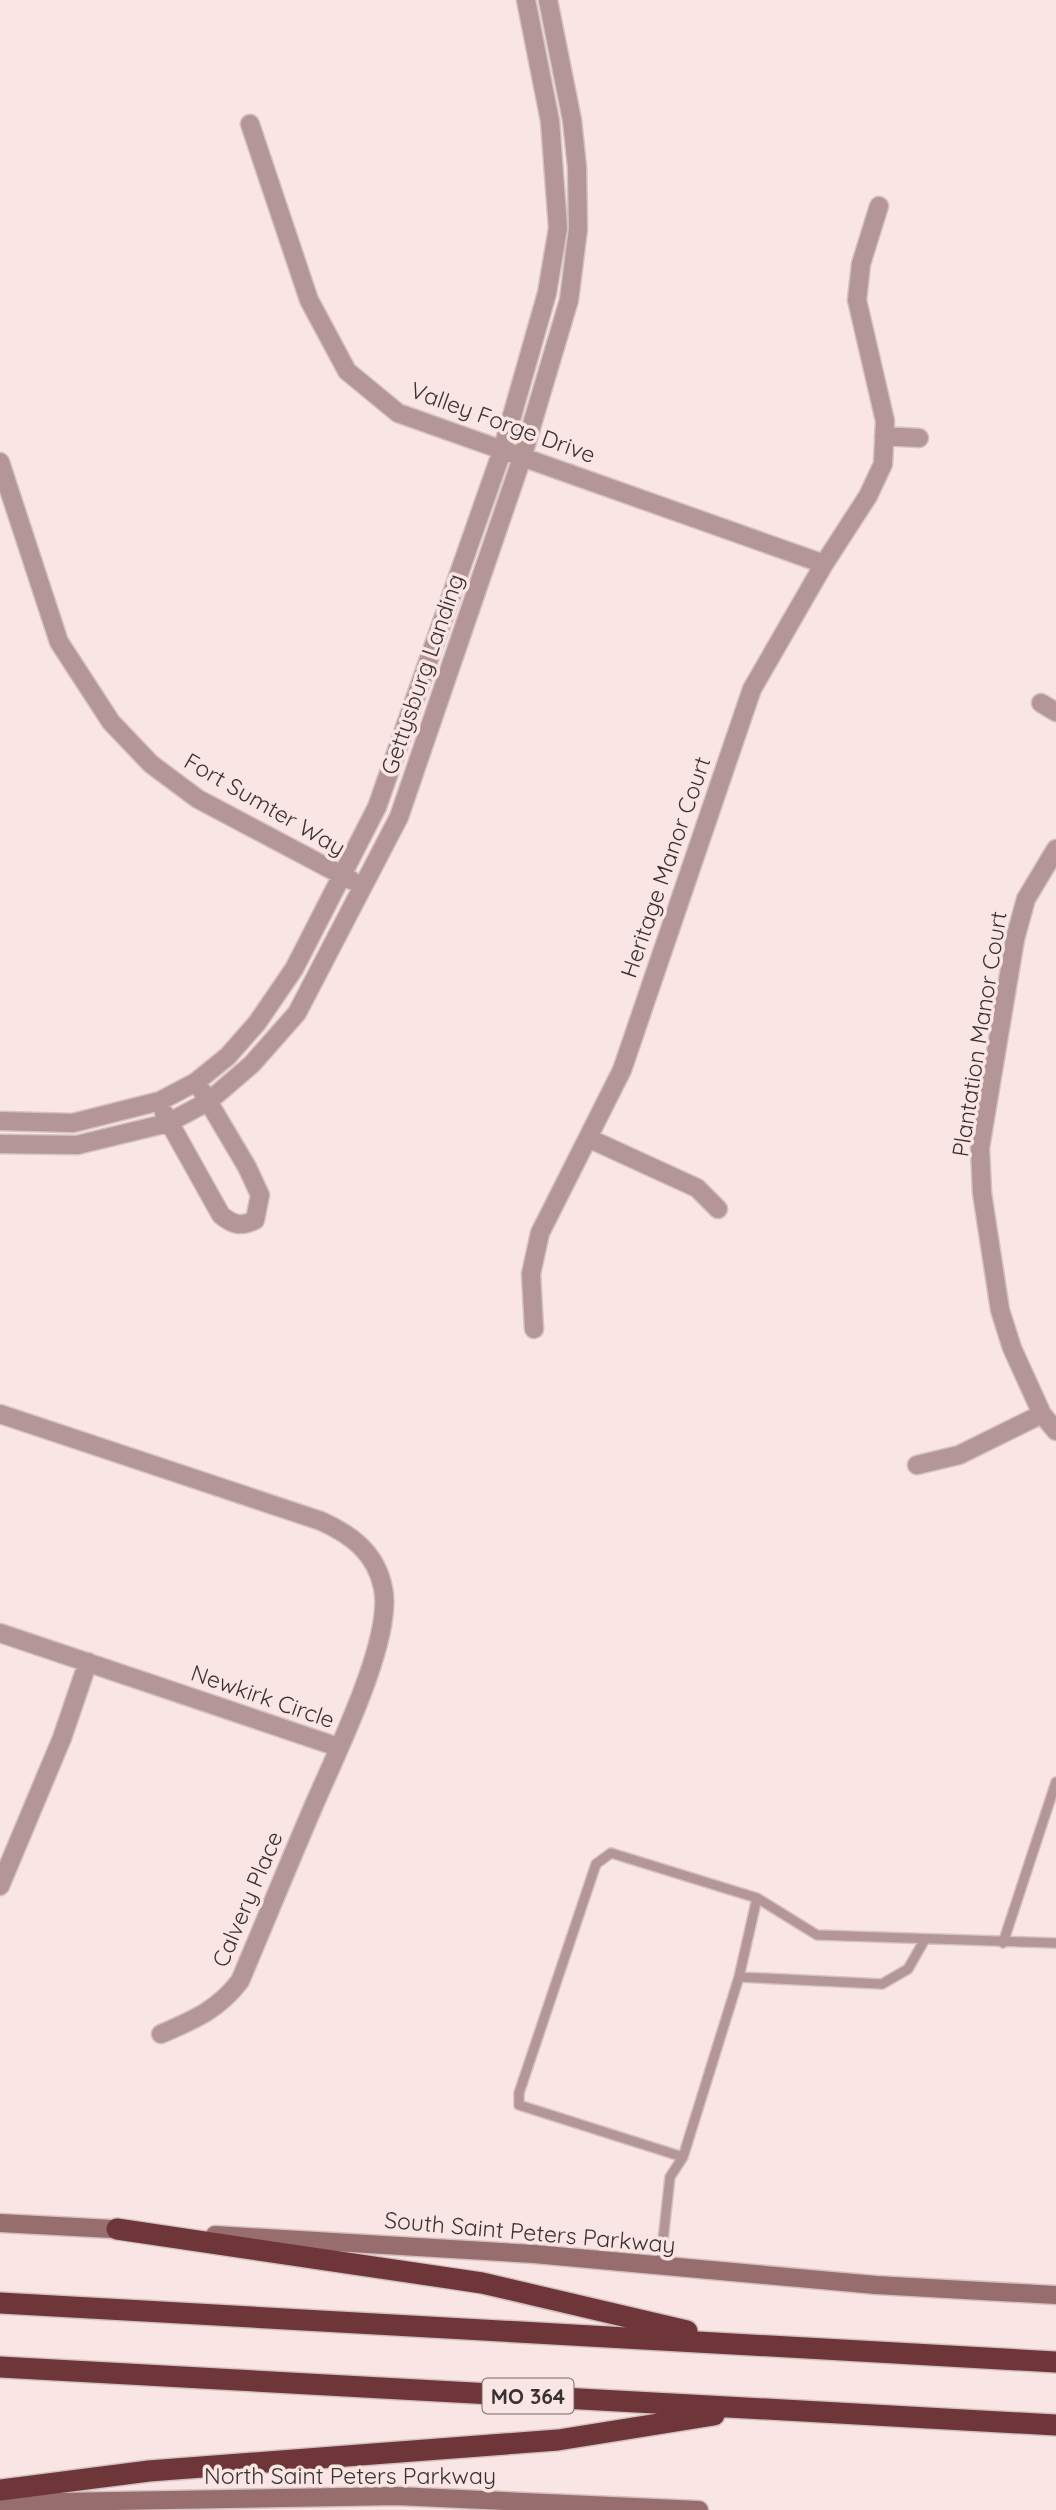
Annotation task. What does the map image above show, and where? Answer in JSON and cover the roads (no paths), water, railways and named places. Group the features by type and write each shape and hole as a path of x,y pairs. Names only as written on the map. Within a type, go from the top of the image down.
{"highway":[{"path":"117,2230 482,2283 747,2344"},
{"path":"0,2304 1056,2362"},
{"name":"MO 364","path":"0,2367 1056,2425"},
{"path":"0,2490 149,2471 558,2440 755,2409"}],"main road":[{"name":"South Saint Peters Parkway","path":"0,2223 534,2254 660,2267 1056,2295"},
{"name":"North Saint Peters Parkway","path":"0,2504 498,2499 699,2510"}],"street":[{"name":"Gettysburg Landing","path":"0,1121 73,1123 160,1101 197,1082 228,1056 257,1023 294,969 377,807 502,451 547,293 558,228 550,121 526,0"},
{"name":"Gettysburg Landing","path":"0,1144 77,1144 168,1123 209,1101 252,1064 297,1013 399,817 522,458 569,300 579,229 572,120 548,0"},
{"name":"Valley Forge Drive","path":"250,124 309,300 347,371 398,413 824,564"},
{"name":"Heritage Manor Court","path":"534,1329 531,1273 541,1233 622,1070 752,689 824,564 873,486 883,464 885,421 858,300 861,264 879,206"},
{"path":"884,436 919,438"},
{"name":"Fort Sumter Way","path":"0,463 58,642 111,722 151,764 198,799 363,886"},
{"name":"Plantation Manor Court","path":"1056,849 1026,899 1015,939 981,1148 982,1193 1000,1310 1012,1348 1042,1414 1056,1430"},
{"path":"160,1101 168,1123 221,1215 232,1224 245,1225 255,1220 260,1195 197,1082"},
{"path":"587,1138 697,1188 718,1209"},
{"name":"Newkirk Circle","path":"0,1414 321,1521 346,1532 366,1550 377,1569 384,1590 377,1643 338,1748 0,1633"},
{"path":"917,1465 959,1455 1042,1414"},
{"path":"1,1880 62,1738 88,1662"},
{"name":"Calvery Place","path":"161,2034 211,2012 240,1981 338,1748"}],"lane":[{"path":"1003,1943 1056,1782"},
{"path":"683,2157 519,2105 519,2093 596,1864 611,1853 757,1898 817,1935 923,1941 1056,1943"},
{"path":"660,2267 670,2177 683,2157 739,1977 757,1898"},
{"path":"739,1977 882,1984 908,1969 923,1941"}]}
